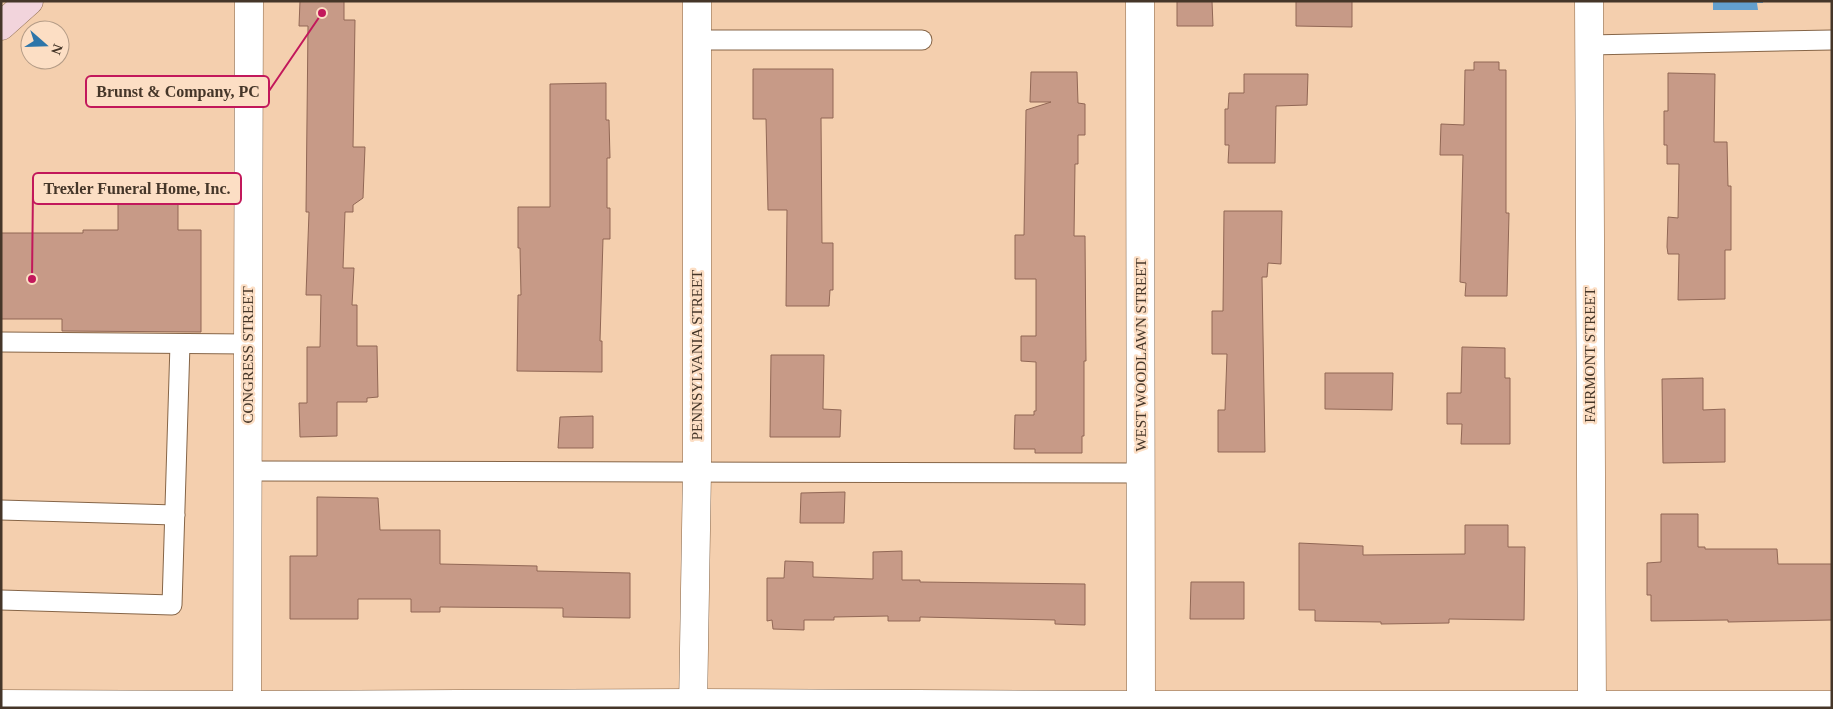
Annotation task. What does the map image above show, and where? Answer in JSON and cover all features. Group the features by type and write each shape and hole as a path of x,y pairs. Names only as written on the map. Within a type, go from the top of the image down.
{"main road":[{"path":"1,26 29,1"}],"street":[{"name":"CONGRESS STREET","path":"247,707 249,1"},
{"name":"PENNSYLVANIA STREET","path":"693,705 697,471 697,1"},
{"name":"WEST WOODLAWN STREET","path":"1140,1 1141,706"},
{"name":"FAIRMONT STREET","path":"1589,1 1592,706"},
{"path":"1,704 247,707 1832,705"}],"lane":[{"path":"697,40 922,40"},
{"path":"1589,45 1832,40"},
{"path":"1,342 248,344"},
{"path":"1,600 172,605 180,344"},
{"path":"248,471 1141,473"},
{"path":"1,510 175,515"}],"water":[{"path":"1713,1 1763,1 1763,3 1757,3 1758,10 1713,10"}],"building":[{"path":"300,1 344,1 344,20 355,20 353,147 365,147 363,198 353,205 353,212 345,212 343,268 354,268 352,305 357,305 357,346 377,346 378,397 367,398 367,402 337,402 337,436 300,437 299,403 307,403 307,347 320,347 321,295 306,295 309,212 306,212 308,26 299,26"},
{"path":"1177,1 1212,1 1213,26 1177,26"},
{"path":"1296,1 1352,1 1352,27 1296,26"},
{"path":"1474,62 1499,62 1499,70 1506,70 1506,213 1509,213 1507,296 1465,296 1466,283 1460,282 1463,155 1440,155 1441,124 1464,125 1465,70 1474,70"},
{"path":"753,69 833,69 833,118 821,118 822,243 833,243 833,290 830,290 829,306 786,306 787,210 768,210 766,119 753,119"},
{"path":"1031,72 1077,72 1078,103 1085,104 1085,135 1078,135 1078,164 1075,164 1074,236 1085,236 1086,361 1084,361 1084,436 1082,436 1082,453 1035,453 1035,449 1014,449 1015,415 1034,415 1034,411 1036,411 1036,362 1021,361 1021,336 1036,336 1036,279 1015,279 1015,235 1024,235 1026,110 1051,102 1030,102"},
{"path":"1668,73 1715,74 1714,142 1727,142 1728,186 1731,186 1731,250 1725,250 1725,299 1678,300 1679,254 1668,254 1667,247 1668,217 1678,218 1679,164 1667,164 1667,145 1664,145 1664,111 1668,111"},
{"path":"1244,74 1308,74 1307,105 1276,106 1275,163 1228,163 1229,145 1225,145 1225,109 1228,109 1229,93 1244,93"},
{"path":"606,83 606,120 609,120 610,158 607,158 607,208 610,208 610,239 603,239 600,341 602,341 602,372 517,371 518,295 521,295 518,207 550,207 550,84"},
{"path":"118,195 178,195 178,230 201,230 201,332 62,331 62,319 1,319 1,233 83,233 83,230 118,230"},
{"path":"1224,211 1282,211 1281,264 1268,263 1267,277 1262,277 1265,452 1218,452 1218,410 1225,410 1227,354 1212,354 1212,311 1223,311"},
{"path":"1462,347 1505,348 1505,378 1510,378 1510,444 1461,444 1462,424 1447,424 1447,393 1461,393"},
{"path":"771,355 824,355 823,409 841,410 840,437 770,437"},
{"path":"1325,373 1393,373 1392,410 1325,409"},
{"path":"1703,378 1703,410 1725,409 1725,462 1663,463 1662,379"},
{"path":"593,416 593,448 558,448 560,417"},
{"path":"845,492 844,523 800,523 801,493"},
{"path":"317,497 378,498 380,530 440,530 440,564 537,566 537,571 630,573 630,618 563,617 563,608 440,607 440,612 411,612 411,599 358,599 358,619 290,619 290,556 317,556"},
{"path":"1661,514 1698,514 1698,547 1705,547 1705,549 1777,549 1778,564 1832,564 1832,620 1651,621 1651,595 1647,595 1647,563 1661,562"},
{"path":"1465,525 1508,525 1508,547 1525,547 1524,620 1449,619 1449,623 1381,624 1381,622 1315,621 1315,610 1299,610 1299,543 1363,546 1363,555 1465,554"},
{"path":"902,551 902,580 920,580 920,582 1085,584 1085,625 1055,624 1055,620 920,617 920,621 888,621 888,616 834,617 834,620 804,620 804,630 773,629 772,620 767,621 767,578 784,578 785,561 813,562 813,577 873,579 873,552"},
{"path":"1191,582 1244,582 1244,619 1190,619"}],"place":[{"name":"Brunst & Company, PC","path":"322,13"},
{"name":"Trexler Funeral Home, Inc.","path":"32,279"}]}
